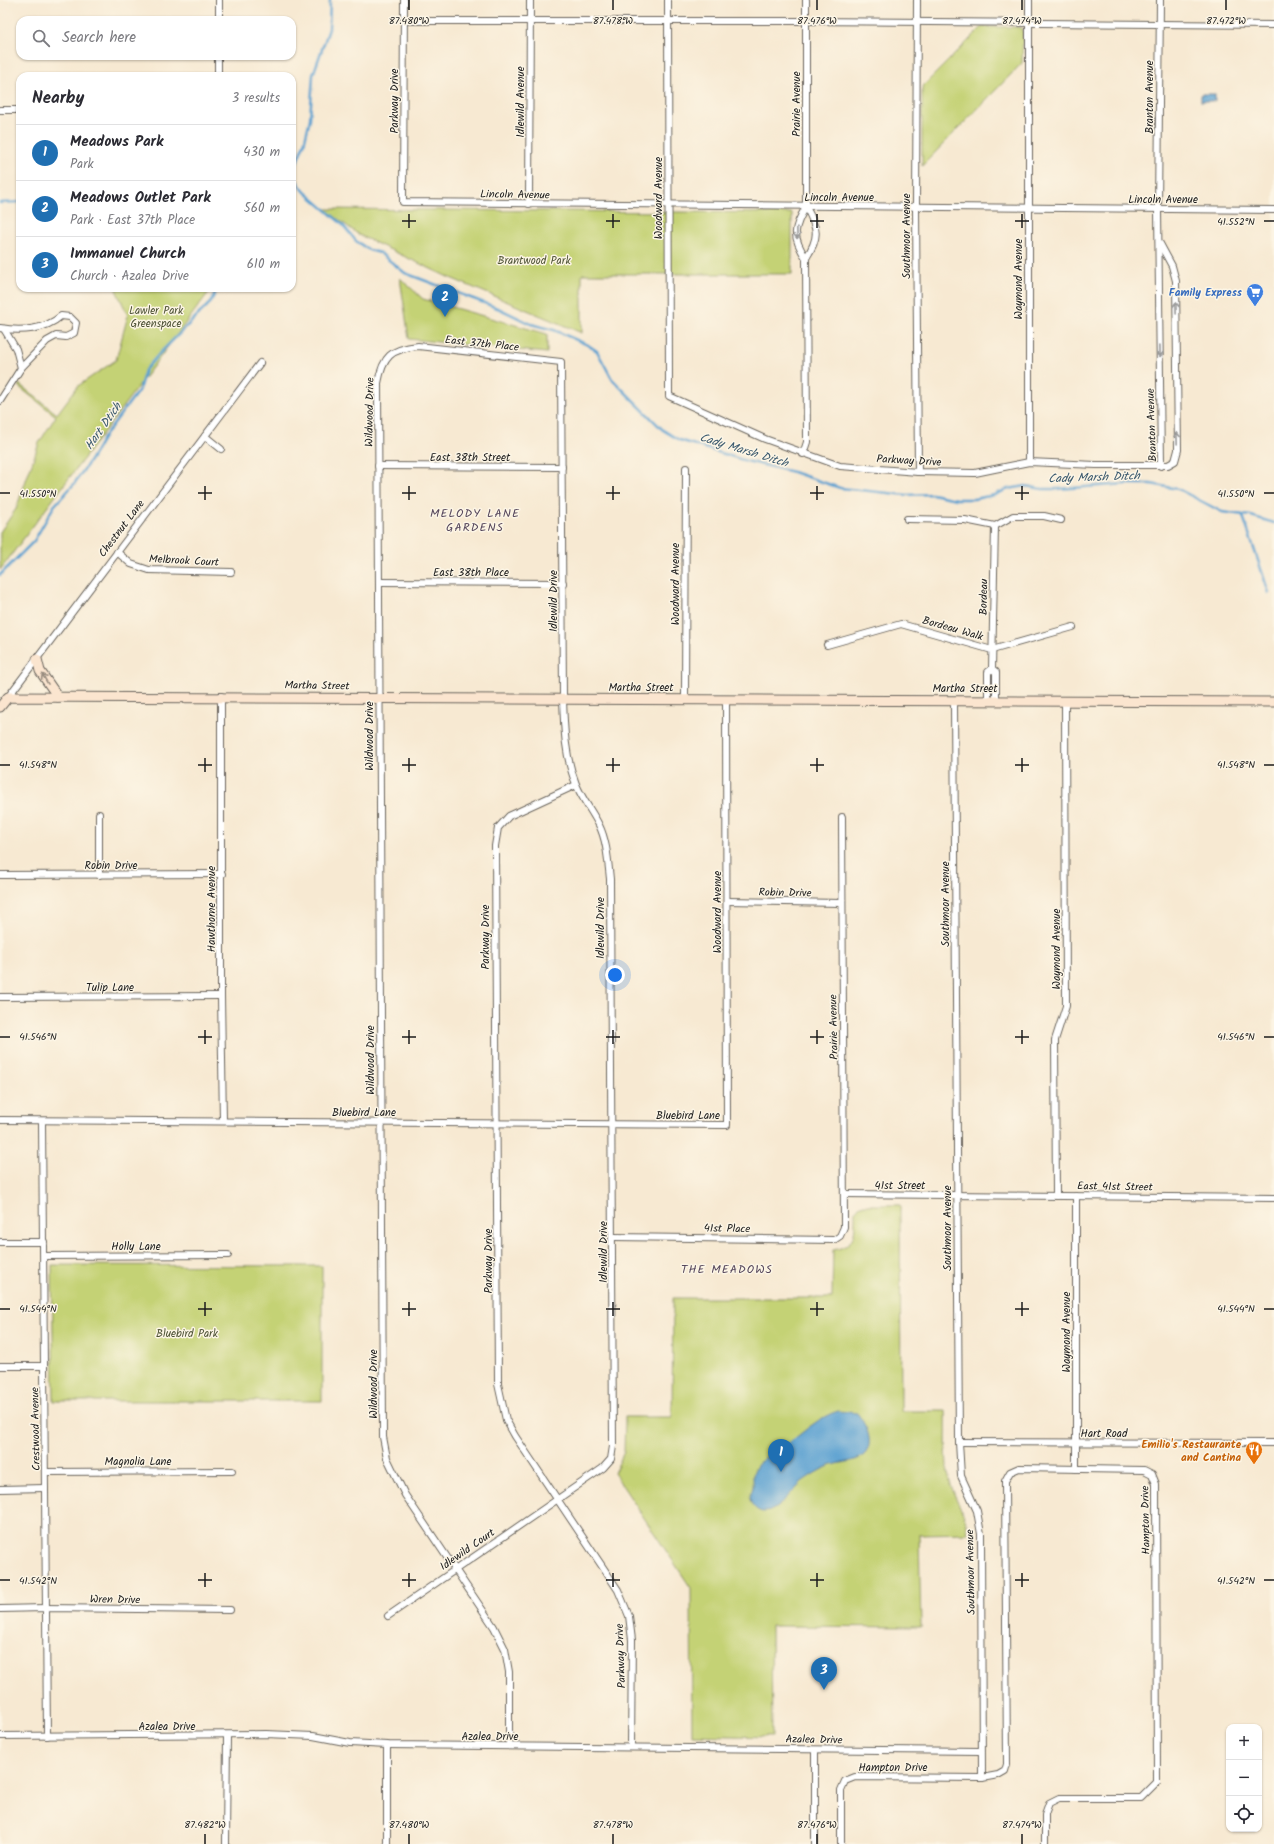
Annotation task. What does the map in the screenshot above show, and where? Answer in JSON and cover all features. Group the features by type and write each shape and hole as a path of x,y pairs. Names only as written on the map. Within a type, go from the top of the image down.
{"street":[{"path":"219,0 219,16"},
{"name":"Parkway Drive","path":"403,202 404,0"},
{"name":"Idlewild Avenue","path":"529,204 530,0"},
{"name":"Woodward Avenue","path":"668,0 667,206 669,396"},
{"name":"Prairie Avenue","path":"806,0 806,207 815,223 815,245 806,258"},
{"name":"Southmoor Avenue","path":"917,0 916,207 918,472"},
{"name":"Waymond Avenue","path":"1029,0 1029,462"},
{"name":"Branton Avenue","path":"1159,242 1172,266 1176,281 1178,450 1175,460 1168,465 1161,466 1158,209 1160,0"},
{"path":"404,21 530,20 1029,22 1274,25"},
{"path":"218,60 218,72"},
{"path":"0,110 16,110"},
{"name":"Lincoln Avenue","path":"403,202 667,206 1274,210"},
{"name":"Prairie Avenue","path":"803,454 807,442 806,258 797,245 797,223 806,207"},
{"path":"0,401 21,368 47,342 56,336 66,337 74,333 76,323 70,317 61,316 53,322 35,329 2,328"},
{"path":"2,328 16,349 21,368"},
{"name":"East 37th Place","path":"400,348 418,346 561,362"},
{"name":"Wildwood Drive","path":"400,348 387,357 380,370 378,383 383,1437 387,1458 405,1495 494,1627 504,1649 509,1672 508,1746"},
{"name":"Idlewild Drive","path":"557,1500 603,1468 611,1459 613,1237 610,879 606,845 600,826 576,785 568,759 564,735 562,699 561,362"},
{"name":"Chestnut Lane","path":"0,707 260,363"},
{"name":"Parkway Drive","path":"669,396 765,439 803,454 840,466 918,472 975,473 1029,462 1161,466"},
{"path":"205,436 221,449"},
{"name":"East 38th Street","path":"378,466 562,468"},
{"name":"Woodward Avenue","path":"685,699 686,468"},
{"path":"907,519 965,520 995,526 1013,516 1044,516 1061,520"},
{"name":"Bordeau","path":"992,700 988,672 992,669 995,526"},
{"name":"Melbrook Court","path":"117,552 131,564 149,570 231,572"},
{"name":"East 38th Place","path":"379,582 562,583"},
{"name":"Bordeau Walk","path":"827,645 901,624 992,650 1073,627"},
{"path":"37,659 40,672 58,697"},
{"name":"Martha Street","path":"8,697 221,696 1274,702"},
{"name":"Hawthorne Avenue","path":"221,696 221,996 223,1122"},
{"name":"Woodward Avenue","path":"726,700 727,1125"},
{"name":"Waymond Avenue","path":"1056,1196 1055,1040 1066,1006 1065,700"},
{"name":"Southmoor Avenue","path":"954,701 959,1442 961,1476 977,1511 981,1534 981,1751"},
{"name":"Parkway Drive","path":"576,785 509,816 498,828 495,846 498,1384 506,1420 515,1436 618,1590 629,1616 632,1640 631,1746"},
{"path":"99,814 99,875"},
{"name":"Prairie Avenue","path":"840,1236 844,1227 842,817"},
{"name":"Robin Drive","path":"0,875 222,874"},
{"name":"Robin Drive","path":"727,901 842,902"},
{"name":"Tulip Lane","path":"0,997 221,996"},
{"name":"Bluebird Lane","path":"0,1120 727,1125"},
{"name":"Crestwood Avenue","path":"42,1121 44,1242 46,1736"},
{"name":"41st Street","path":"844,1194 957,1195"},
{"name":"East 41st Street","path":"957,1195 1274,1198"},
{"name":"Waymond Avenue","path":"1076,1196 1076,1469"},
{"name":"41st Place","path":"613,1237 834,1240 840,1236"},
{"path":"0,1242 44,1242"},
{"name":"Holly Lane","path":"44,1256 228,1256"},
{"path":"0,1366 44,1366"},
{"name":"Hart Road","path":"959,1442 1274,1443"},
{"name":"Hampton Drive","path":"841,1844 841,1790 845,1780 855,1777 982,1778 998,1776 1005,1771 1007,1764 1006,1481 1010,1472 1019,1468 1144,1470 1152,1474 1156,1484 1157,1782 1141,1798 1059,1798 1049,1804 1045,1814 1045,1844"},
{"name":"Magnolia Lane","path":"45,1472 232,1471"},
{"path":"0,1489 45,1488"},
{"name":"Idlewild Court","path":"388,1616 557,1500"},
{"name":"Wren Drive","path":"0,1610 45,1608 230,1610"},
{"name":"Azalea Drive","path":"0,1736 266,1734 313,1736 350,1743 387,1745 631,1746 815,1750 981,1751"},
{"path":"226,1844 227,1735"},
{"path":"387,1745 387,1844"},
{"path":"815,1750 815,1844"},
{"path":"981,1751 982,1778"}],"green space":[{"path":"982,27 1021,28 1023,33 1022,63 922,166 922,87"},
{"name":"Brantwood Park","path":"325,209 792,213 792,274 582,274 582,333 448,277 359,235"},
{"path":"400,278 423,299 547,334 547,353 409,339"},
{"name":"Lawler Park Greenspace","path":"117,292 209,292 0,570 0,532 16,509 39,443 56,416 18,386 19,384 57,414 78,386 116,360 128,315"},
{"path":"860,1205 900,1205 901,1411 946,1411 946,1456 948,1474 952,1489 965,1520 968,1533 919,1534 921,1627 771,1626 772,1737 692,1735 691,1588 614,1473 624,1452 625,1417 672,1417 673,1298 832,1298 833,1250 847,1245 851,1241 855,1225 855,1211"},
{"name":"Bluebird Park","path":"52,1265 322,1266 322,1401 54,1401"}],"water":[{"path":"1201,94 1215,94 1215,101 1201,101"},
{"path":"838,1411 857,1413 863,1422 869,1439 869,1445 864,1455 849,1462 833,1465 817,1472 803,1481 774,1509 761,1512 755,1508 750,1497 753,1487 754,1472 759,1463 819,1420"}],"waterway":[{"name":"Hart Dtich","path":"296,164 304,144 310,119 313,75 329,29 330,0"},
{"name":"Cady Marsh Ditch","path":"296,180 305,192 342,224 356,241 369,250 380,253 405,273 500,309 531,324 554,330 588,345 597,351 612,379 663,430 679,440 746,461 793,472 840,488 907,495 932,494 956,499 974,499 994,495 1008,489 1026,486 1042,489 1058,489 1126,484 1151,484 1178,489 1222,512 1251,516 1274,523"},
{"path":"0,203 16,202"},
{"name":"Hart Dtich","path":"0,575 34,541 54,506 74,484 105,435 139,390 145,370 210,303 216,292"},
{"path":"1243,516 1269,593"}],"place":[{"name":"Family Express","path":"1255,307"},
{"name":"Meadows Outlet Park","path":"445,317"},
{"name":"Emilio's Restaurante and Cantina","path":"1254,1465"},
{"name":"Meadows Park","path":"781,1472"},
{"name":"Immanuel Church","path":"824,1690"}],"district":[{"name":"MELODY LANE GARDENS","path":"475,520"},
{"name":"THE MEADOWS","path":"727,1269"}]}
